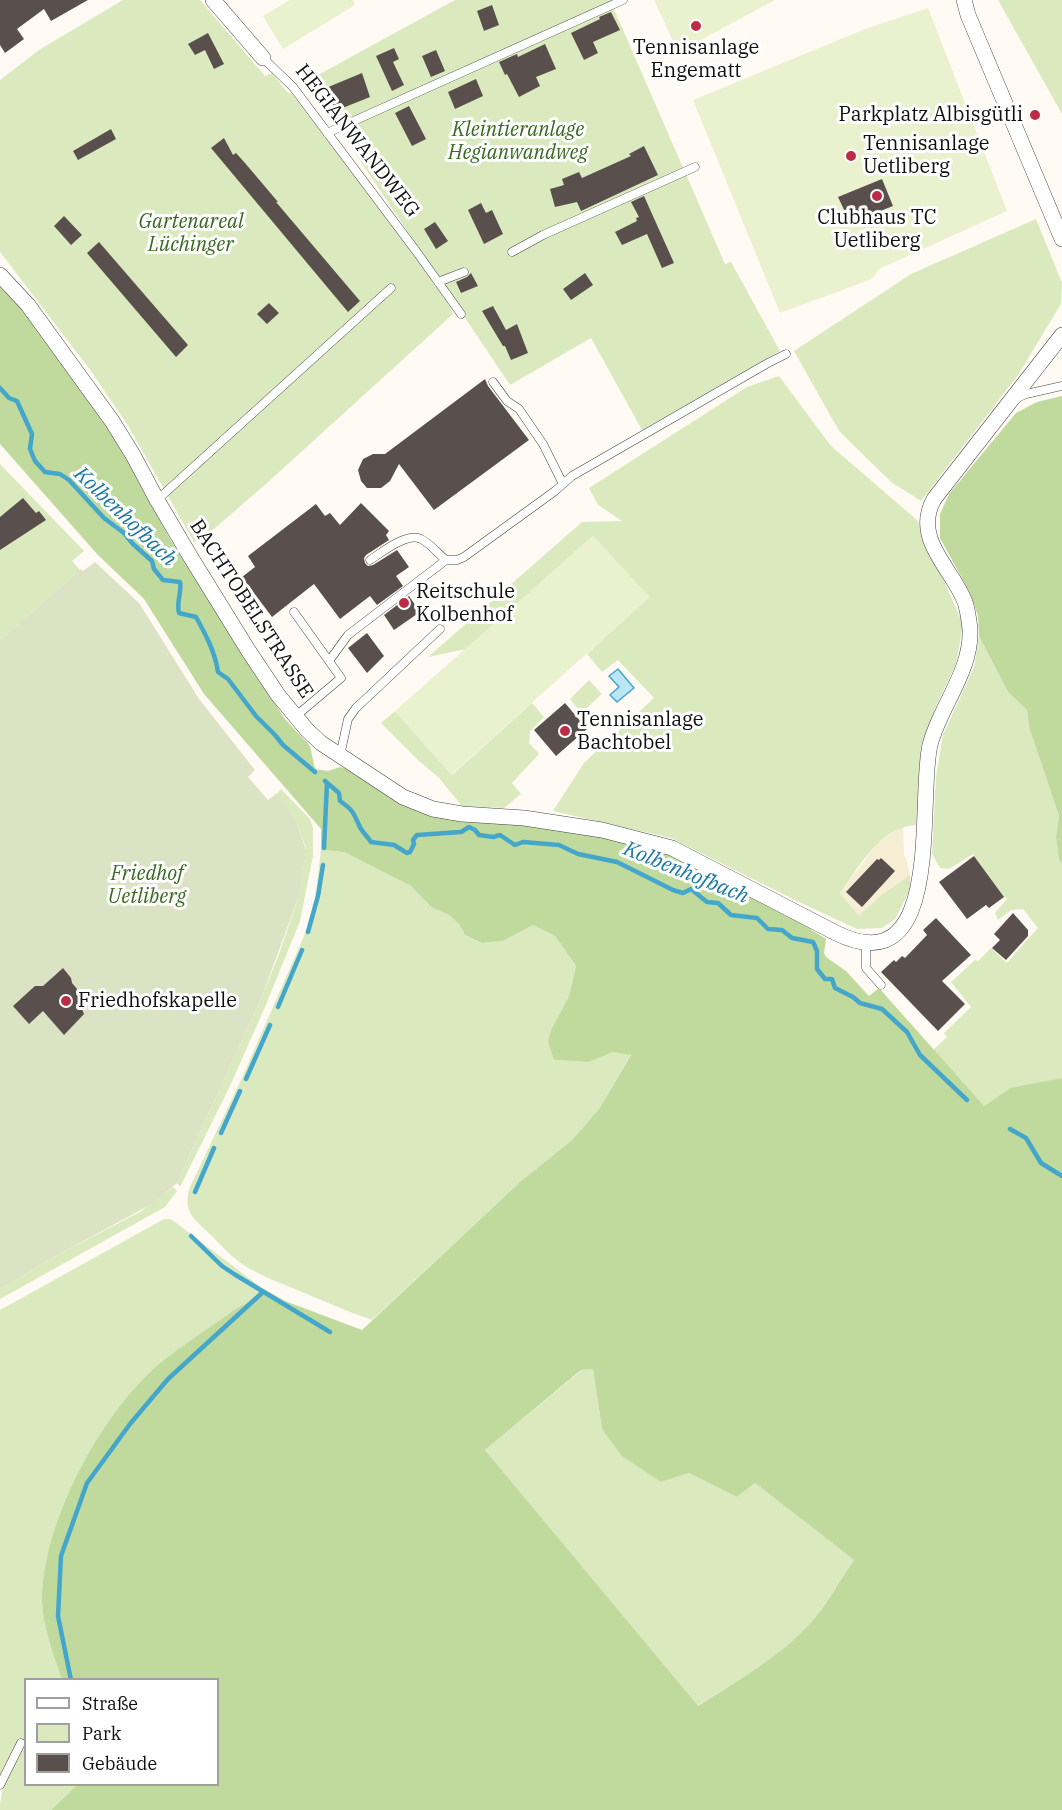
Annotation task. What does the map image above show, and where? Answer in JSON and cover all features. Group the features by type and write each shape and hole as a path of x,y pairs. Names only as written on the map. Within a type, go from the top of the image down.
{"street":[{"name":"HEGIANWANDWEG","path":"213,0 263,58"},
{"path":"964,0 968,15 1062,238"},
{"name":"BACHTOBELSTRASSE","path":"0,275 28,305 112,421 248,650 278,695 313,736 403,797 433,809 462,814 524,818 614,832 672,848 847,938 866,943"},
{"path":"866,943 881,942 890,938 905,925 911,914 921,872 930,746 935,729 965,661 970,643 970,628 965,602 934,548 927,526 927,516 934,499 1062,335"}],"lane":[{"path":"327,133 623,0"},
{"name":"HEGIANWANDWEG","path":"263,58 293,87 461,314"},
{"path":"512,252 543,235 695,167"},
{"path":"438,282 464,272"},
{"path":"157,500 391,288"},
{"path":"329,661 348,635 446,560 457,560 464,557 572,476 786,354"},
{"path":"493,382 507,401 519,409 543,444 563,484"},
{"path":"1011,401 1026,394 1062,386"},
{"path":"370,560 399,542 413,537 424,541 446,560"},
{"path":"294,612 341,678 296,716"},
{"path":"340,756 348,719 356,708 440,629"},
{"path":"866,943 866,968 881,986"},
{"path":"0,1785 21,1743"}],"shaded area":[{"path":"903,825 904,856 910,875 880,896 859,916 840,893 877,844"}],"green space":[{"name":"Gartenareal Lüchinger","path":"123,0 200,0 265,76 272,73 287,92 291,93 393,225 453,314 267,483 207,535 194,542 127,424 91,371 0,252 0,80 39,50"},
{"path":"290,0 353,0 355,5 283,49 263,16"},
{"name":"Kleintieranlage Hegianwandweg","path":"455,0 610,0 725,264 731,262 780,351 642,430 591,338 510,385 307,81"},
{"name":"Tennisanlage Engematt","path":"654,0 775,0 678,52"},
{"path":"998,0 1062,0 1062,114"},
{"name":"Tennisanlage Uetliberg","path":"928,8 1007,211 879,269 872,279 780,313 693,100 865,29"},
{"path":"1036,219 1062,283 1061,304 1018,375 921,501 891,482 839,431 794,351 911,274"},
{"path":"0,285 8,292 63,363 103,420 131,466 170,539 246,659 285,719 310,746 315,769 328,771 340,767 347,769 398,802 615,838 670,853 810,926 810,929 826,939 824,953 826,957 846,971 869,996 879,988 984,1106 1010,1088 1062,1078 1062,1810 51,1810 76,1786 219,1786 219,1678 62,1678 49,1640 42,1600 45,1570 52,1538 79,1472 96,1440 116,1411 137,1385 159,1364 254,1297 262,1288 285,1301 362,1330 520,1182 572,1140 599,1109 631,1055 613,1052 589,1062 554,1060 548,1041 552,1028 569,996 576,966 555,936 533,925 503,941 482,943 465,935 450,915 431,907 411,886 344,852 321,850 321,829 204,694 144,599 97,554 0,444","holes":["593,1369 602,1429 622,1456 661,1482 689,1473 737,1497 755,1483 854,1560 823,1607 800,1633 758,1667 698,1706 485,1450 581,1370"]},
{"path":"779,376 831,446 917,520 963,624 956,664 936,706 924,743 916,825 903,827 881,841 840,893 859,916 880,896 910,875 910,890 895,919 882,928 857,929 671,838 553,811 584,763 654,698 618,660 602,672 587,654 649,597 593,536 466,649 428,657 582,522 622,521 598,505 589,488 747,387"},
{"path":"1062,396 1062,863 1059,860 1056,837 1059,816 1029,727 1027,710 1008,692 979,636 978,616 970,593 940,538 940,514 949,494 1016,413 1037,402"},
{"path":"0,464 84,551 72,561 80,570 0,640"},
{"path":"593,536 650,597 451,775 395,711"},
{"name":"Friedhof Uetliberg","path":"95,562 139,603 199,699 255,770 248,777 268,800 277,793 296,821 306,850 300,893 261,999 177,1183 152,1204 0,1289 0,640 81,569 83,571"},
{"path":"979,636 1008,692 1027,710 1029,727 1059,816 1056,837 1059,860 1062,863 1062,1078 1007,1090 984,1106 933,1050 947,1037 944,1033 971,1007 951,982 991,948 1007,963 1038,928 1023,909 1011,910 998,920 995,913 1007,899 973,854 949,869 940,868 932,854 936,776 943,735 974,667"},
{"path":"589,680 602,694 581,713 570,699"},
{"path":"532,703 544,717 530,731 529,743 539,754 512,783 521,794 504,808 462,806 439,778 381,723 395,711 452,775"},
{"path":"281,789 310,819 313,828 313,856 300,921 230,1086 180,1187 177,1183 261,999 300,893 306,848 296,821 277,794"},
{"path":"321,850 344,852 411,886 431,907 450,914 465,935 482,943 503,941 533,925 555,936 576,966 569,996 552,1028 554,1060 589,1062 613,1052 631,1054 599,1109 572,1140 520,1182 372,1320 270,1279 245,1266 231,1256 195,1220 188,1204 189,1189 241,1080 304,936 315,898"},
{"path":"173,1187 177,1191 165,1207 0,1299 0,1289 61,1253 140,1212"},
{"path":"164,1219 175,1222 262,1288 254,1297 159,1364 137,1385 96,1440 64,1504 52,1538 45,1570 42,1600 46,1630 62,1678 24,1678 24,1745 18,1741 0,1778 0,1310"},
{"path":"593,1369 602,1429 661,1482 689,1473 737,1497 755,1483 854,1560 823,1607 800,1633 758,1667 697,1706 485,1450 582,1370"},
{"path":"24,1748 24,1786 76,1786 51,1810 0,1810 4,1784"}],"water":[{"path":"618,669 634,688 617,702 610,695 619,687 609,676"}],"building":[{"path":"0,0 88,0 51,21 44,9 17,29 24,39 5,53 0,45"},
{"path":"492,5 499,25 484,31 477,11"},
{"path":"611,12 620,30 593,42 598,53 584,60 571,33"},
{"path":"208,33 224,64 214,69 205,50 195,55 188,44"},
{"path":"545,44 556,69 536,77 540,86 519,97 499,62 517,54 518,57"},
{"path":"394,48 399,59 393,62 404,85 392,91 376,56"},
{"path":"436,50 445,71 431,77 422,56"},
{"path":"362,73 370,97 335,111 326,88"},
{"path":"476,79 483,96 455,109 448,92"},
{"path":"409,106 426,139 412,146 395,113"},
{"path":"111,129 116,139 78,160 73,151"},
{"path":"224,138 233,155 236,153 245,163 360,301 348,312 211,148"},
{"path":"644,146 658,175 581,211 577,202 555,207 550,189 564,185 562,179 579,172 582,178 631,156 629,154"},
{"path":"882,179 893,206 870,215 873,220 860,226 855,215 847,216 838,197"},
{"path":"644,196 674,263 662,268 647,234 622,245 615,232 637,221 636,218 639,217 631,202"},
{"path":"481,203 486,213 492,210 503,234 484,244 468,210"},
{"path":"64,216 82,235 71,245 54,226"},
{"path":"435,222 448,241 436,249 424,229"},
{"path":"99,242 188,345 176,357 87,253"},
{"path":"471,273 478,286 461,293 456,282"},
{"path":"585,273 593,285 571,300 563,289"},
{"path":"269,303 279,313 267,324 257,314"},
{"path":"493,306 506,330 517,324 528,353 511,360 505,346 482,311"},
{"path":"485,379 529,440 434,510 399,464 390,481 381,488 367,488 361,481 358,470 363,459 373,454 385,454"},
{"path":"23,498 36,513 39,511 46,520 0,550 0,517"},
{"path":"361,503 389,531 386,535 389,540 366,555 365,563 368,566 373,565 397,550 409,567 396,576 403,586 377,605 370,596 340,619 314,584 272,617 242,577 255,567 248,556 316,504 325,516 330,513 340,525"},
{"name":"Reitschule Kolbenhof","path":"409,596 420,612 394,630 384,615"},
{"path":"367,633 384,656 367,673 348,648"},
{"name":"Tennisanlage Bachtobel","path":"565,703 587,729 556,756 534,730"},
{"path":"974,856 1004,897 989,908 986,905 967,919 939,882"},
{"path":"881,858 895,871 862,907 846,892 877,859"},
{"path":"1013,913 1028,930 1028,936 1006,960 992,948 1000,940 994,934"},
{"path":"936,918 971,955 942,981 965,1004 938,1031 881,972 894,960 896,962 902,956 905,958 927,935 923,930"},
{"name":"Friedhofskapelle","path":"63,968 89,1003 82,1009 84,1014 64,1035 43,1011 29,1024 13,1006 35,986 43,986"}],"waterway":[{"name":"Kolbenhofbach","path":"0,388 9,398 17,401 32,434 30,449 35,461 45,472 60,474 69,480 104,518 124,533 152,561 154,569 163,580 180,582 179,613 196,617 207,637 218,672 228,679 256,716 283,745 315,772"},
{"name":"Kolbenhofbach","path":"325,781 339,793 340,801 352,812 371,842 394,845 407,853 410,852 417,835 461,832 469,827 479,835 493,837 500,835 515,845 523,842 559,845 578,854 617,862 673,890 683,893 691,889 707,902 718,903 731,915 757,918 768,929 782,930 792,938 813,942 817,951 817,969 825,979 832,979 835,988 860,1003 882,1009 907,1032 920,1055 967,1100"},
{"path":"324,848 327,783"},
{"path":"308,932 318,896 323,865"},
{"path":"278,1007 302,950"},
{"path":"246,1079 270,1025"},
{"path":"221,1133 240,1091"},
{"name":"Kolbenhofbach","path":"1010,1129 1026,1138 1041,1163 1062,1176"},
{"path":"195,1192 214,1148"},
{"path":"191,1236 222,1266 330,1332"},
{"path":"71,1678 58,1616 61,1556 87,1483 130,1424 168,1379 263,1292"}],"place":[{"name":"Tennisanlage Engematt","path":"696,26"},
{"name":"Parkplatz Albisgütli","path":"1035,115"},
{"name":"Tennisanlage Uetliberg","path":"851,156"},
{"name":"Clubhaus TC Uetliberg","path":"877,196"},
{"name":"Reitschule Kolbenhof","path":"404,603"},
{"name":"Tennisanlage Bachtobel","path":"565,731"},
{"name":"Friedhofskapelle","path":"66,1001"}]}
